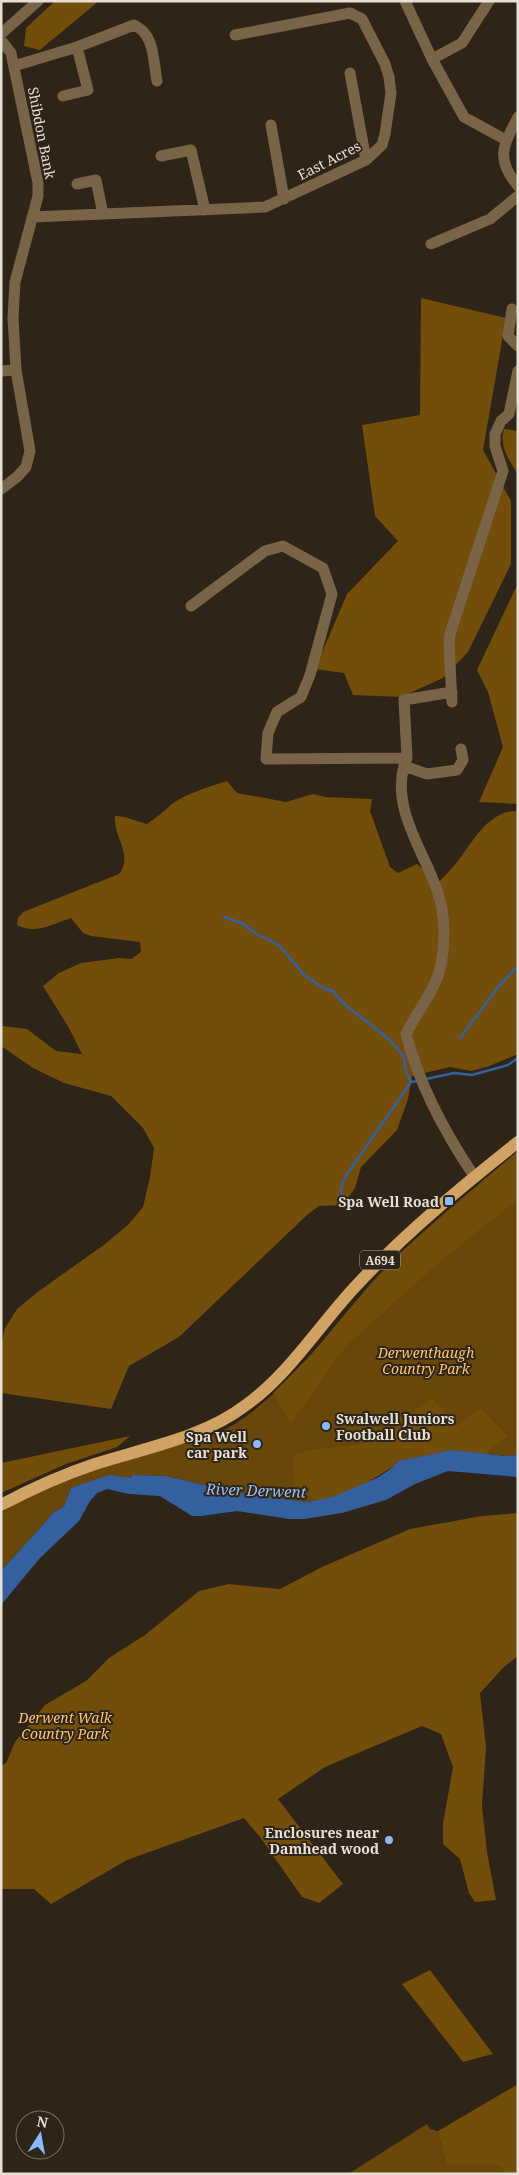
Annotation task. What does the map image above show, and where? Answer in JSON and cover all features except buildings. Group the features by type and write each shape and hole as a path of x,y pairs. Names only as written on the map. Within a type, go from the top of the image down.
{"main road":[{"name":"A694","path":"1,1505 31,1489 63,1476 198,1431 245,1406 284,1370 351,1290 389,1250 474,1176 518,1142"}],"street":[{"path":"1,34 38,1"},
{"path":"405,1 432,59 464,117 506,140"},
{"path":"432,59 462,43 489,1"},
{"name":"East Acres","path":"32,217 265,207 366,160 382,145 391,93 386,64 362,19 350,13 235,35"},
{"path":"14,66 78,47 134,25 143,29 150,40 157,81"},
{"name":"Shibdon Bank","path":"1,40 11,53 38,184 38,196 15,282 16,370 30,451 26,467 17,477 1,489"},
{"path":"63,96 88,90 78,47"},
{"path":"350,72 366,160"},
{"path":"518,117 503,149 504,164 510,178 518,186"},
{"path":"271,125 284,199"},
{"path":"161,156 191,150 205,210"},
{"path":"77,184 96,180 103,214"},
{"path":"431,244 490,219 518,196"},
{"path":"512,309 508,336 518,346"},
{"path":"1,371 16,370"},
{"path":"474,1176 457,1151 427,1090 406,1034 438,973 444,945 444,918 437,890 420,855 402,803 400,780 405,762 404,700 452,697 450,634 502,476 503,471 495,446 495,434 501,421 510,414 518,371"},
{"path":"191,606 265,551 283,546 323,568 332,594 310,676 300,697 277,712 268,733 266,759 405,762 427,774 457,770 463,760 462,749"}],"green space":[{"path":"55,1 99,1 40,50 24,46 26,28"},
{"path":"421,298 506,318 483,450 511,501 511,564 468,652 443,678 401,697 353,695 344,673 315,669 347,594 398,541 375,516 362,425 420,415"},
{"path":"504,429 518,431 518,475 504,448"},
{"path":"518,583 518,804 479,802 503,747 488,692 477,670"},
{"path":"227,781 237,793 286,802 313,794 325,797 372,799 370,811 390,867 398,873 417,864 438,883 490,821 507,812 518,811 518,1054 487,1067 471,1071 450,1067 412,1076 408,1099 397,1130 361,1167 355,1188 343,1205 319,1206 307,1215 179,1337 129,1366 111,1409 1,1393 1,1346 5,1328 17,1309 129,1224 143,1207 154,1148 143,1128 111,1096 64,1083 33,1068 1,1046 1,1026 3,1026 27,1029 56,1051 82,1054 69,1028 43,986 59,973 81,963 119,958 131,959 141,952 140,942 91,936 83,933 71,918 44,928 30,929 17,925 18,918 23,912 119,874 123,867 124,853 115,824 115,816 147,824 184,797"},
{"name":"Derwenthaugh Country Park","path":"518,1151 518,1455 506,1456 452,1450 398,1461 392,1468 333,1497 306,1502 233,1492 166,1476 132,1475 131,1478 119,1478 71,1488 64,1506 54,1512 1,1571 1,1513 20,1501 59,1482 208,1436 233,1425 254,1410 292,1375 393,1260"},
{"path":"518,1151 518,1199 443,1259 346,1346 291,1423 273,1393 311,1355 371,1284 401,1252"},
{"path":"432,1398 457,1426 480,1408 507,1436 485,1454 452,1450 398,1461 383,1473 361,1486 327,1499 319,1500 310,1497 295,1487 292,1456 319,1449 355,1445 373,1440 391,1430"},
{"path":"130,1436 117,1447 66,1464 1,1493 1,1463"},
{"name":"Derwent Walk Country Park","path":"518,1513 518,1656 504,1667 480,1693 486,1747 482,1806 487,1852 496,1900 475,1902 469,1893 460,1859 443,1844 443,1824 453,1767 441,1734 422,1726 325,1767 278,1799 343,1884 319,1903 302,1897 260,1837 244,1818 127,1860 51,1904 34,1889 1,1889 1,1766 6,1763 15,1742 45,1705 86,1681 109,1658 145,1635 199,1591 229,1584 280,1589 324,1566 410,1529 482,1516"},
{"path":"430,1970 493,2054 463,2062 402,1984"},
{"path":"518,2084 518,2174 506,2174 498,2165 446,2165 438,2131"},
{"path":"427,2124 430,2129 438,2131 446,2165 498,2165 506,2174 348,2174"}],"water":[{"path":"452,1450 506,1456 518,1455 518,1477 448,1471 415,1484 386,1500 342,1513 304,1519 289,1519 237,1511 192,1516 160,1496 129,1494 107,1489 97,1493 90,1501 79,1521 40,1558 1,1605 1,1571 54,1512 64,1506 71,1488 109,1475 131,1478 132,1475 166,1476 233,1492 306,1502 333,1497 377,1478 392,1468 398,1461"}],"waterway":[{"path":"224,917 242,923 255,933 279,945 304,975 323,988 333,991 343,1003 390,1040 404,1057 406,1071 411,1082"},
{"path":"460,1038 499,986 518,966"},
{"path":"426,1079 454,1073 472,1075 508,1065 518,1058"},
{"path":"345,1207 341,1190 345,1177 411,1082 418,1081"}],"place":[{"name":"Spa Well Road","path":"449,1201"},
{"name":"Swalwell Juniors Football Club","path":"326,1426"},
{"name":"Spa Well car park","path":"257,1444"},
{"name":"Enclosures near Damhead wood","path":"389,1840"}],"water label":[{"name":"River Derwent","path":"256,1490"}]}
